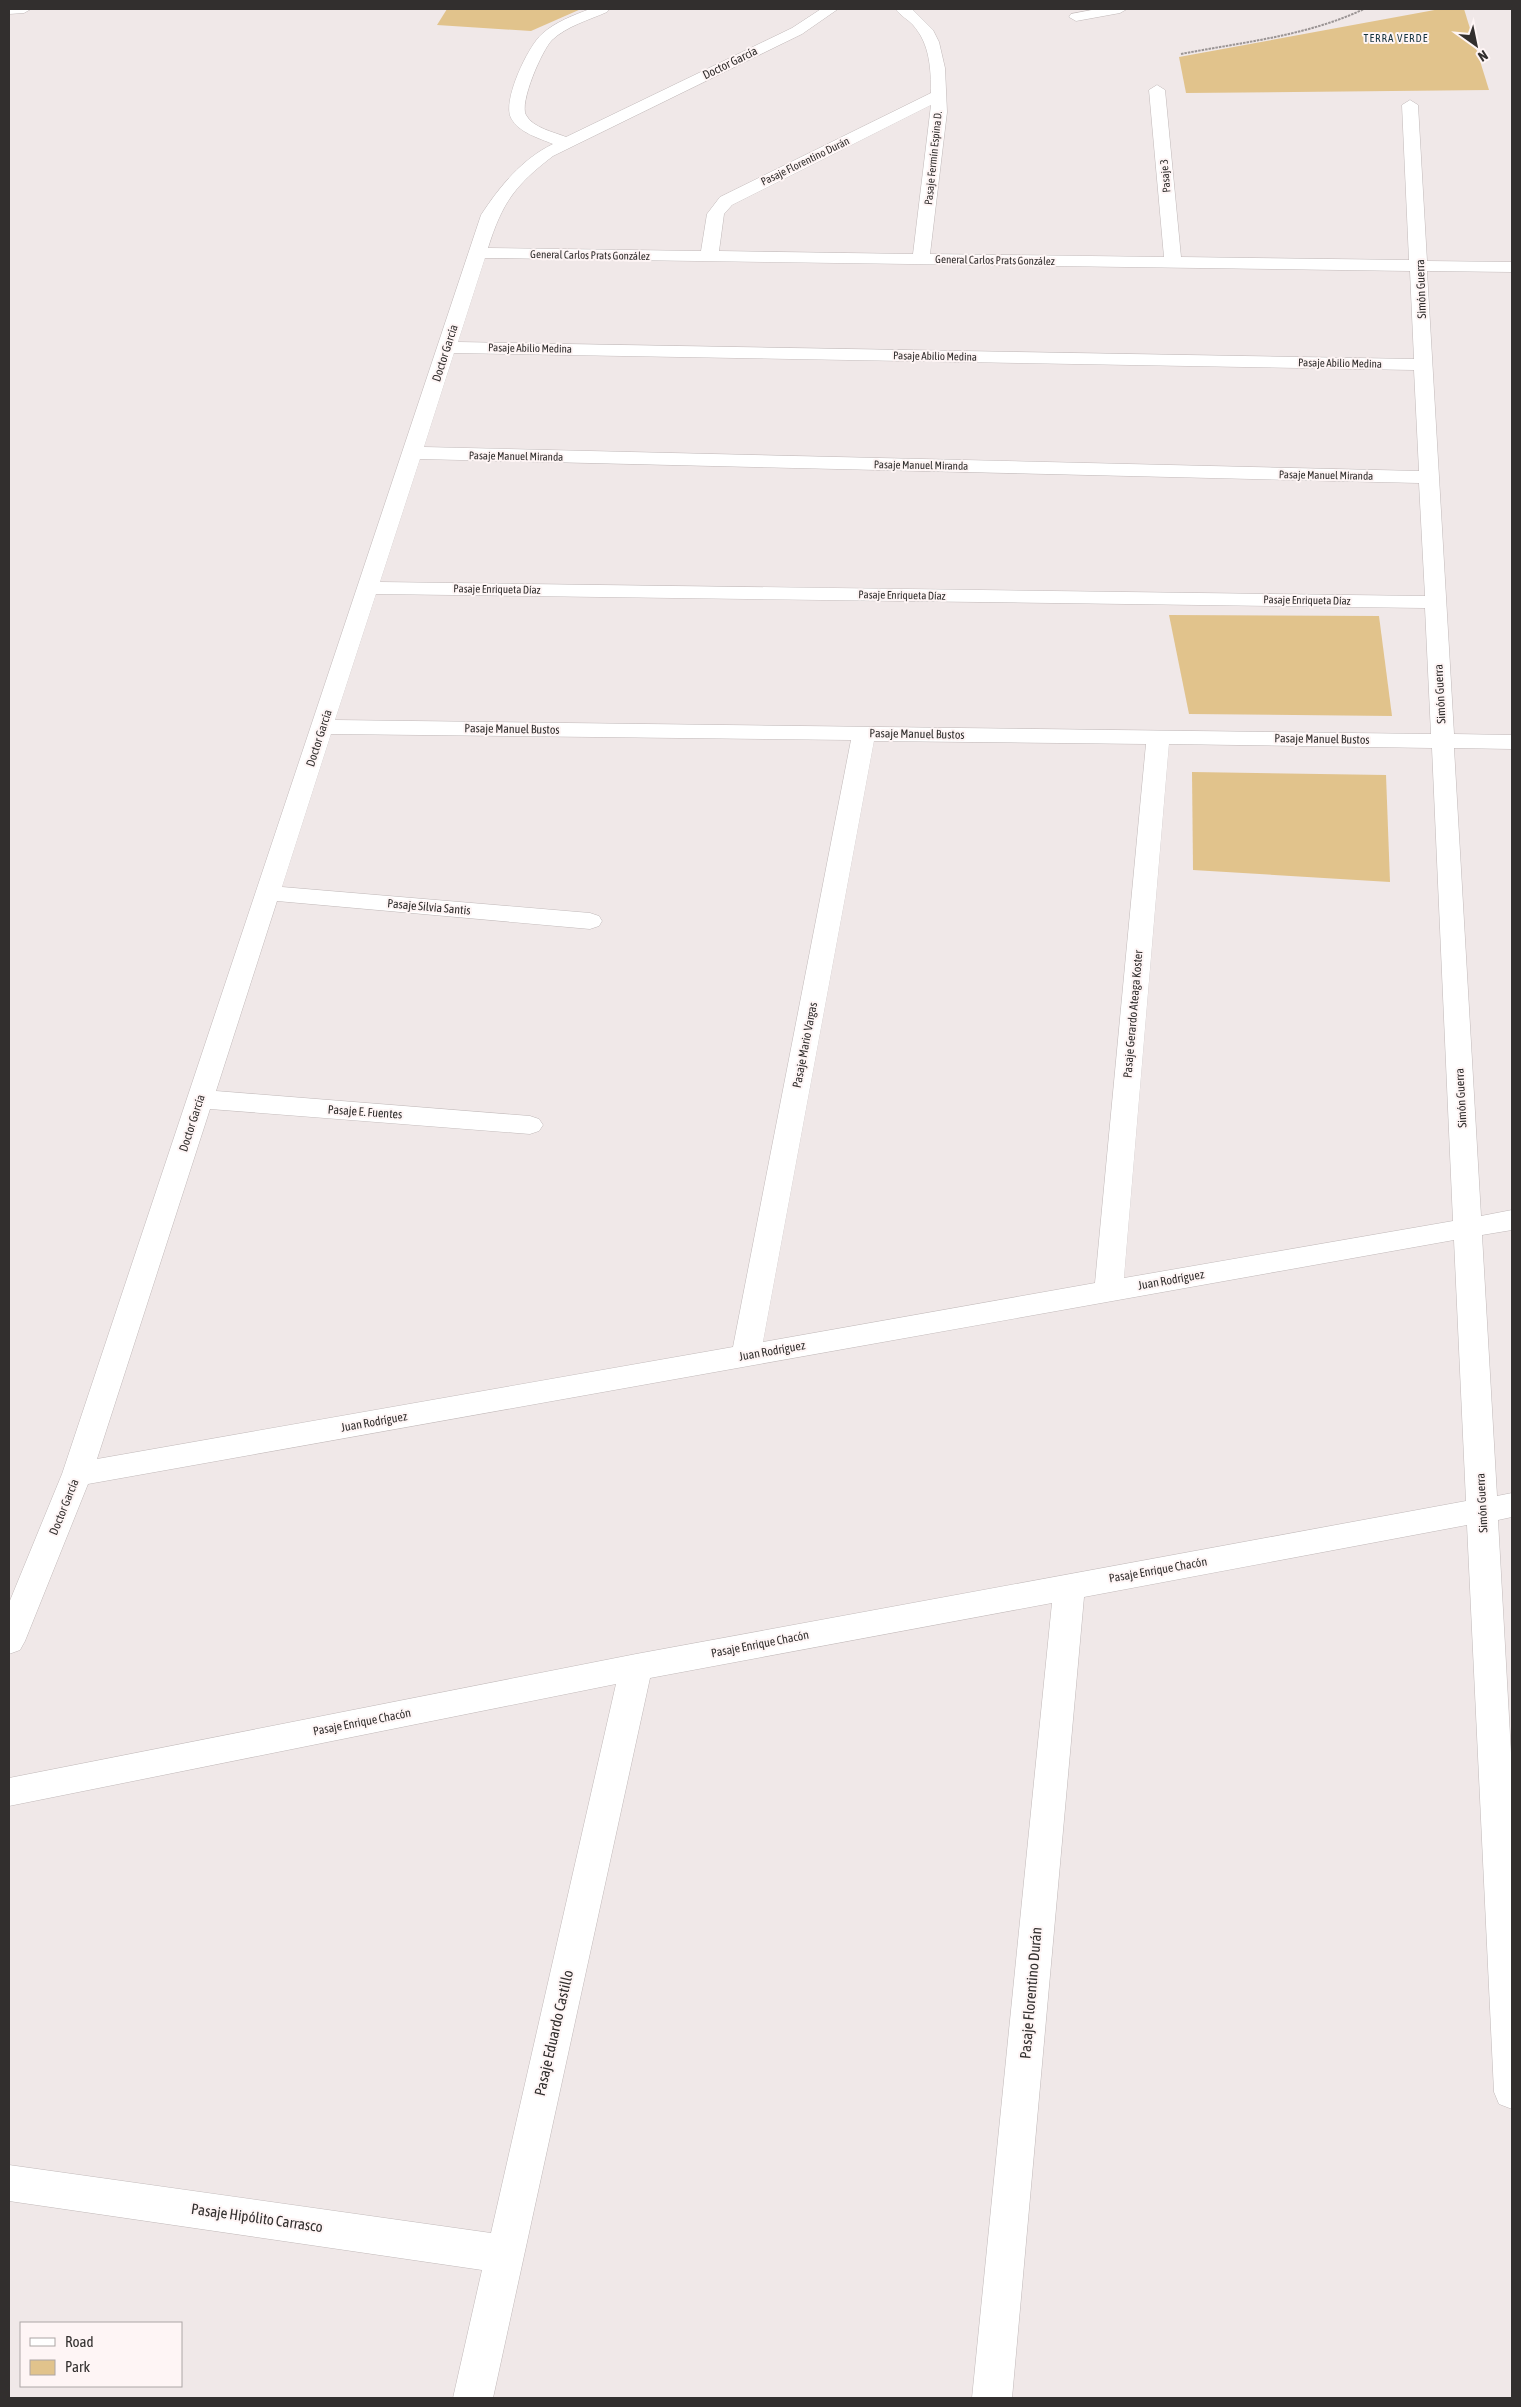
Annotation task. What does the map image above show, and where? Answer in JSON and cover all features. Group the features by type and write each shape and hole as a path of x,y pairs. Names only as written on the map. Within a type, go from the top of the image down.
{"street":[{"path":"9,10 24,9"},
{"path":"566,142 523,123 517,117 515,110 536,53 548,37 574,21 602,9"},
{"name":"Doctor García","path":"9,1641 77,1474 490,215 500,196 530,165 566,142 797,31 831,9"},
{"name":"Pasaje Fermín Espina D.","path":"904,9 919,21 928,32 934,44 939,95 939,112 921,259"},
{"path":"1076,17 1120,9"},
{"name":"Pasaje 3","path":"1157,90 1172,262"},
{"name":"Pasaje Florentino Durán","path":"709,256 716,214 726,201 939,95"},
{"name":"Simón Guerra","path":"1410,105 1420,265 1435,602 1468,1227 1497,1508 1512,2092"},
{"name":"General Carlos Prats González","path":"478,253 1512,266"},
{"name":"Pasaje Abilio Medina","path":"447,347 1424,365"},
{"name":"Pasaje Manuel Miranda","path":"412,454 1429,478"},
{"name":"Pasaje Enriqueta Díaz","path":"368,588 1435,602"},
{"name":"Pasaje Manuel Bustos","path":"323,727 1512,742"},
{"name":"Pasaje Mario Vargas","path":"746,1356 864,734"},
{"name":"Pasaje Gerardo Ateaga Koster","path":"1109,1291 1158,737"},
{"name":"Pasaje Silvia Santis","path":"268,893 590,920"},
{"name":"Pasaje E. Fuentes","path":"200,1099 530,1124"},
{"name":"Juan Rodríguez","path":"77,1474 1512,1220"},
{"name":"Pasaje Enrique Chacón","path":"9,1792 636,1667 1497,1508"},
{"name":"Pasaje Florentino Durán","path":"992,2398 1069,1587"},
{"name":"Pasaje Eduardo Castillo","path":"473,2398 636,1667"},
{"name":"Pasaje Hipólito Carrasco","path":"9,2183 504,2254"}],"path":[{"path":"1157,90 1160,62 1172,56 1290,33 1330,22 1364,9"}],"green space":[{"path":"447,9 581,9 531,31 437,25"},
{"path":"1440,9 1464,9 1489,90 1186,93 1179,57"},
{"path":"1169,615 1379,616 1392,716 1189,714"},
{"path":"1192,772 1386,775 1390,882 1193,870"}],"district":[{"name":"TERRA VERDE","path":"1396,38"}]}
